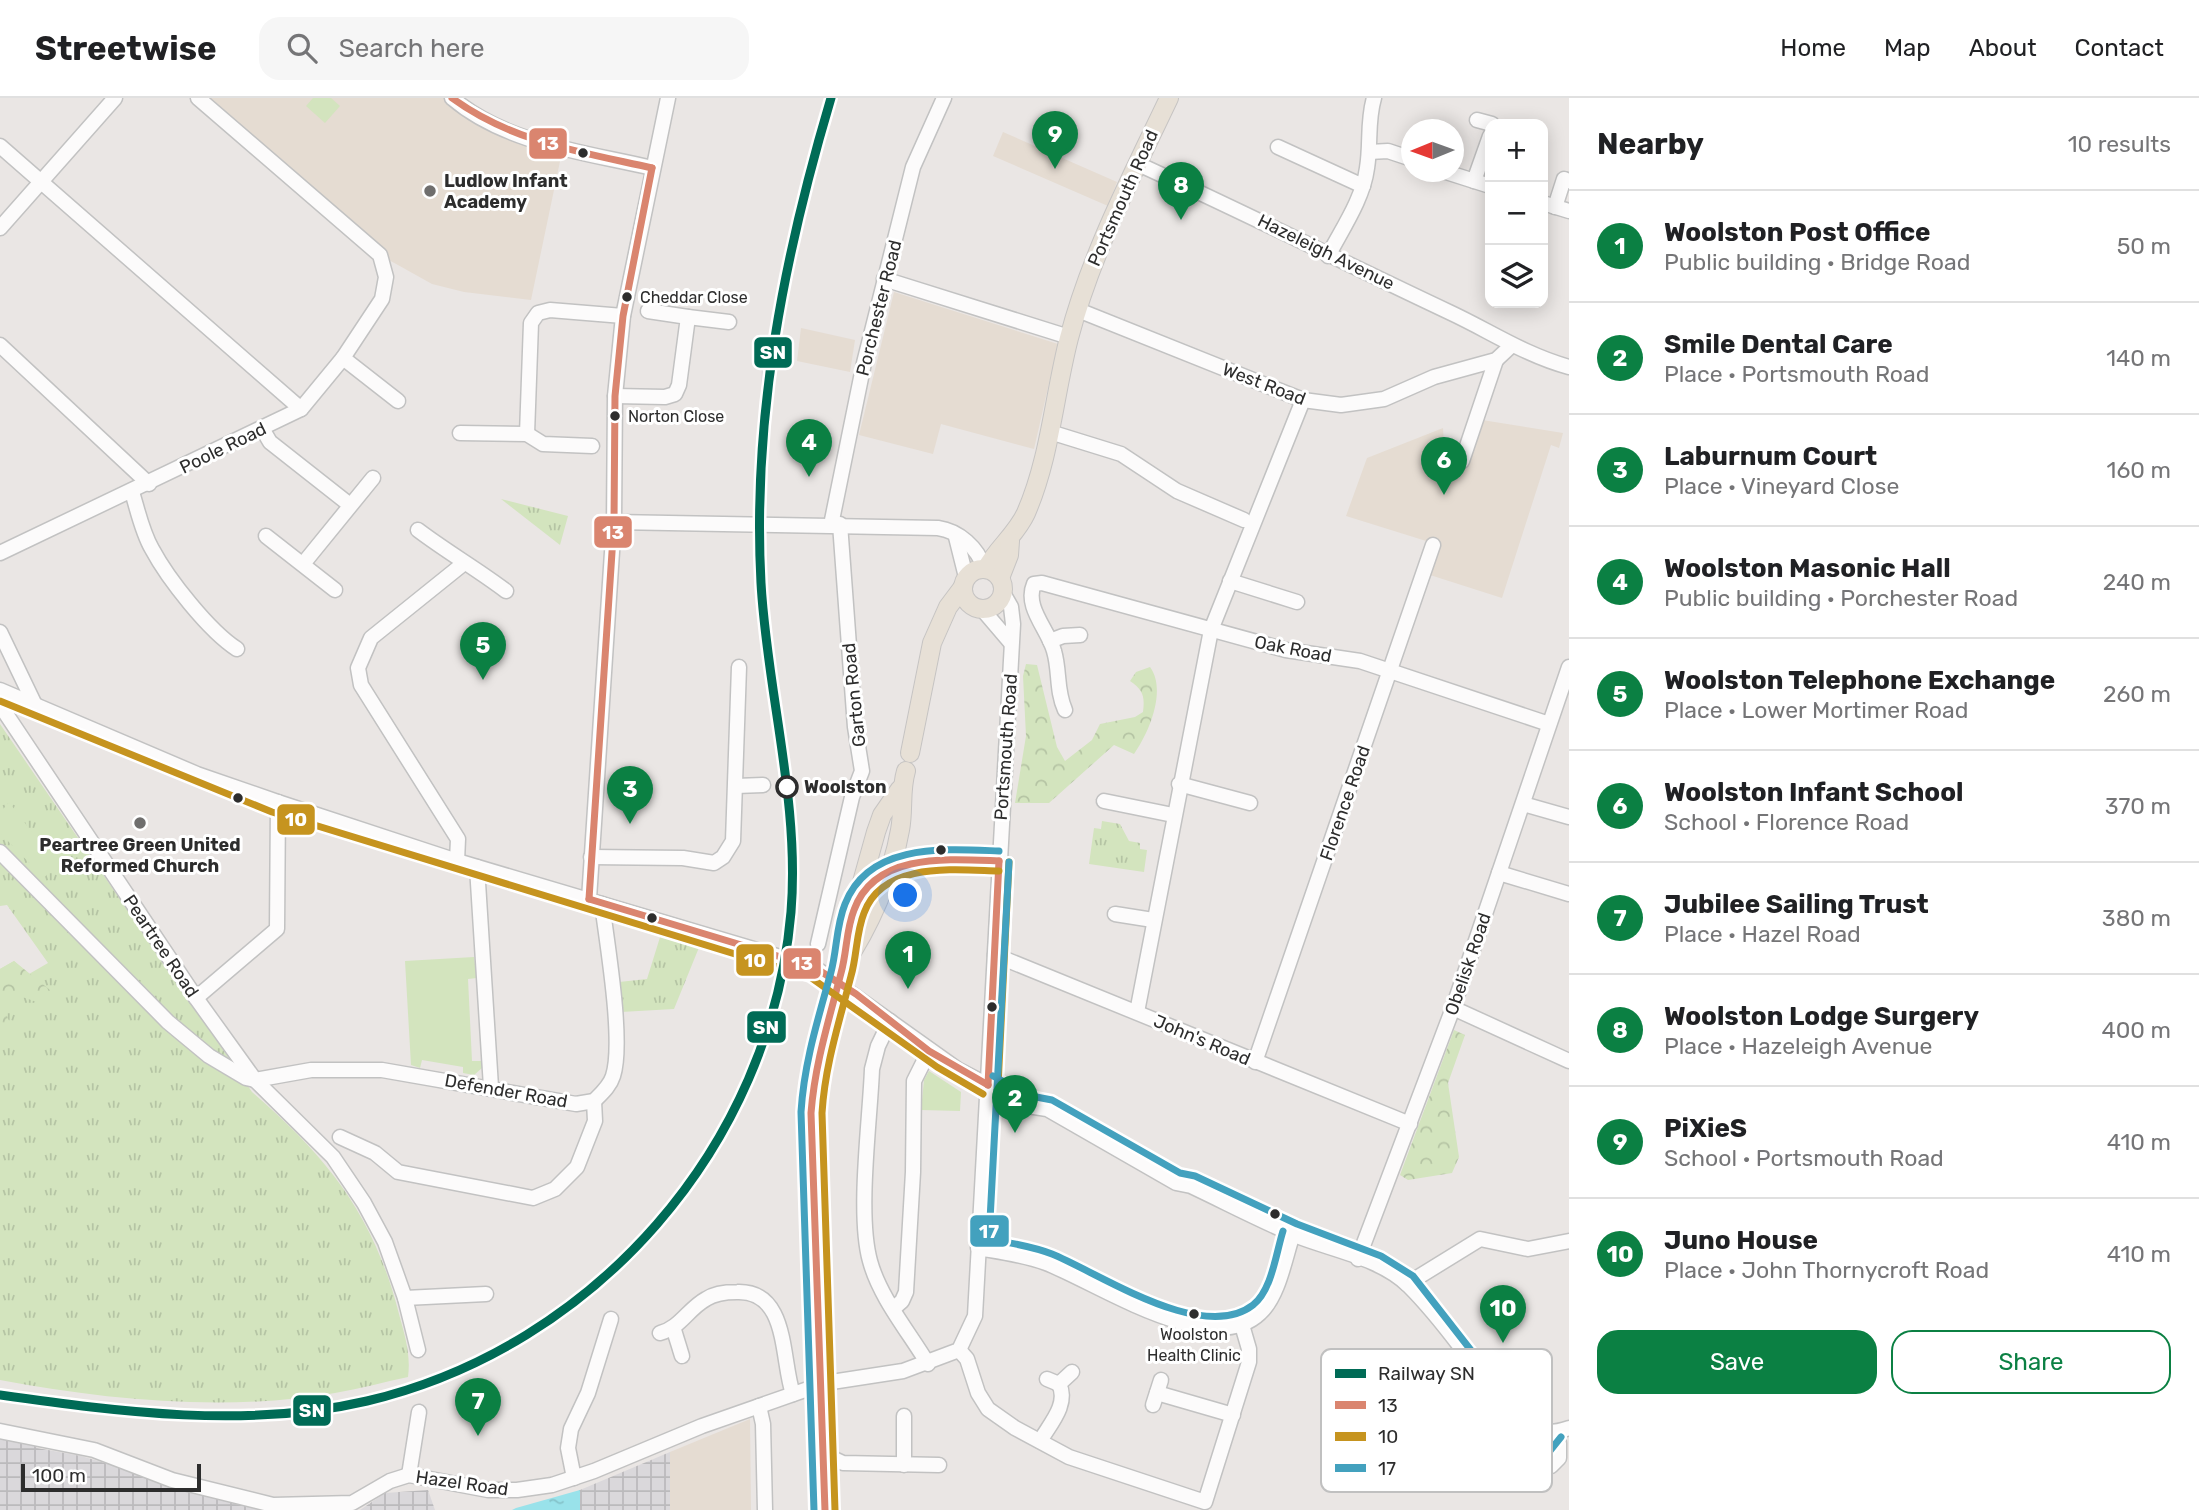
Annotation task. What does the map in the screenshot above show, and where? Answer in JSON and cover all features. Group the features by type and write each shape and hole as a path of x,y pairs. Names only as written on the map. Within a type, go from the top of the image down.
{"main road":[{"name":"Portsmouth Road","path":"993,577 998,550 1010,541 1030,503 1051,432 1069,337 1093,264 1169,98"},
{"path":"825,1510 811,1165 813,1089 831,1004 843,966 845,943 881,815 900,789 908,762 932,643 948,607 964,582 976,570 993,577 996,605 942,625"},
{"path":"964,582 967,602 981,609"},
{"path":"843,966 856,948 889,870 902,821 900,789"}],"street":[{"path":"0,228 115,98"},
{"name":"Poole Road","path":"0,553 301,409 343,358 382,299 386,277 380,256 198,98"},
{"path":"452,98 468,112 522,137 652,168"},
{"path":"340,1137 360,1153 398,1172 533,1198 555,1189 577,1167 595,1121 594,1101 609,1085 615,1066 614,1016 595,901 591,857 614,522 615,396 623,316 668,98"},
{"name":"Porchester Road","path":"835,524 884,279 904,213 913,167 944,98"},
{"path":"1328,256 1363,186 1369,152 1369,116 1374,98"},
{"path":"1477,120 1485,122"},
{"path":"0,146 301,409"},
{"path":"1278,147 1363,186"},
{"path":"1474,181 1485,149"},
{"path":"1369,152 1388,151 1401,155"},
{"name":"Hazeleigh Avenue","path":"1138,164 1295,235 1328,256 1484,328 1511,346"},
{"path":"1464,178 1485,184"},
{"path":"1556,207 1564,179 1569,181"},
{"path":"884,279 1069,337"},
{"path":"527,434 531,323 538,313 550,310 623,316"},
{"name":"West Road","path":"1078,310 1303,400 1324,404 1363,403 1384,399 1458,370 1496,360 1511,346"},
{"path":"648,311 729,322"},
{"path":"615,396 665,397 675,394 680,385 688,317"},
{"path":"0,345 149,484"},
{"path":"1511,346 1536,358 1569,367"},
{"path":"343,358 398,401"},
{"path":"1462,461 1496,360"},
{"path":"1137,1012 1179,784 1211,630 1303,400"},
{"path":"263,429 270,442 350,505"},
{"path":"1051,432 1121,454 1177,491 1244,520"},
{"path":"460,433 527,434 543,444 592,446"},
{"path":"303,564 373,478"},
{"path":"132,492 152,550 220,645 237,649"},
{"path":"614,522 722,526 835,524 946,529 969,543 993,577"},
{"name":"Garton Road","path":"818,944 852,797 862,771 855,727 835,524"},
{"path":"418,530 463,564 476,569 506,591"},
{"path":"266,536 335,590"},
{"path":"956,537 964,582"},
{"name":"Florence Road","path":"1255,1062 1433,545"},
{"path":"457,861 458,839 361,685 358,668 371,638 463,564"},
{"name":"Portsmouth Road","path":"959,1350 975,1316 1011,643 1012,611 993,577"},
{"path":"1230,581 1297,602"},
{"name":"Oak Road","path":"1050,641 1032,605 1031,592 1034,584 1286,650 1360,661 1549,724"},
{"path":"981,609 1011,643"},
{"path":"0,632 35,705"},
{"path":"1065,710 1058,695 1055,653 1050,641 1062,636 1080,635"},
{"path":"591,857 682,858 714,863 723,857 733,841 739,667"},
{"name":"Obelisk Road","path":"1358,1259 1453,1008 1567,677"},
{"path":"0,690 197,774 278,802 457,861 814,967 929,1051 988,1085 1028,1106 1047,1109 1176,1183 1191,1186 1293,1234 1358,1259 1407,1284 1457,1349"},
{"name":"Peartree Road","path":"0,705 195,998 255,1080"},
{"path":"1179,784 1250,803"},
{"path":"736,786 763,785"},
{"path":"1104,801 1173,816"},
{"path":"195,998 277,929 278,802"},
{"path":"1523,804 1569,817"},
{"path":"0,852 168,1022 234,1073 255,1080 333,1157 365,1202 385,1241 405,1298 418,1350"},
{"path":"858,901 875,880 889,870 928,861 999,861"},
{"path":"477,867 491,1087"},
{"path":"1499,873 1569,894"},
{"path":"1115,914 1153,920"},
{"name":"John's Road","path":"995,955 1410,1124"},
{"path":"1453,1008 1569,1061"},
{"path":"890,1021 877,1046 872,1069 865,1216 870,1261 894,1308 928,1364"},
{"path":"209,1056 228,1041"},
{"path":"894,1308 902,1301 906,1292 913,1172 914,1081 929,1051"},
{"name":"Defender Road","path":"255,1080 311,1070 382,1070 576,1104 594,1101"},
{"path":"978,1248 1045,1262 1186,1325 1204,1328 1241,1325 1262,1312 1293,1234"},
{"path":"1407,1284 1480,1239 1528,1249 1569,1241"},
{"path":"682,1356 667,1331 708,1297 735,1292 759,1296 774,1311 793,1394"},
{"path":"405,1298 486,1294"},
{"path":"574,1478 568,1448 571,1429 588,1393 611,1319"},
{"path":"959,1350 967,1359 978,1393 988,1409 1069,1457 1205,1502 1249,1362 1249,1349 1241,1325"},
{"name":"Hazel Road","path":"0,1431 94,1450 172,1480 273,1504 352,1503 390,1481 409,1475 501,1491 533,1489 574,1478 825,1383 884,1375 928,1364 959,1350"},
{"path":"1040,1441 1063,1398 1053,1382 1072,1372"},
{"path":"825,1383 828,1447 832,1458 842,1463 939,1465"},
{"path":"1157,1393 1233,1415"},
{"path":"759,1406 763,1424 765,1510"},
{"path":"409,1475 419,1412"},
{"path":"904,1416 904,1465"},
{"path":"1552,1465 1563,1451"}],"shaded area":[{"name":"Ludlow Infant Academy","path":"198,98 452,98 468,112 563,147 531,300 464,292 432,284 380,255"},
{"path":"1003,132 1117,182 1108,206 993,156"},
{"path":"894,292 1058,344 1034,449 941,424 933,454 859,435"},
{"path":"801,328 855,340 850,372 797,361"},
{"path":"1482,420 1563,433 1559,448 1551,445 1502,598 1430,575 1439,545 1346,516 1367,458 1443,428 1444,445 1456,448 1455,460 1467,464"},
{"path":"750,1419 751,1510 670,1510 670,1452"},
{"path":"0,1431 31,1438 37,1448 81,1456 265,1510 0,1510"},
{"path":"670,1452 670,1510 580,1510 580,1490"},
{"path":"428,1490 435,1510 360,1510 385,1493"}],"green space":[{"path":"313,98 331,98 340,106 325,123 306,106"},
{"path":"501,499 568,516 560,545"},
{"path":"1026,664 1037,665 1057,747 1065,761 1092,740 1100,724 1135,717 1143,712 1142,694 1130,681 1136,672 1150,667 1157,687 1150,723 1134,754 1114,745 1049,803 1015,803 1026,736 1023,676"},
{"path":"0,724 252,1092 304,1141 325,1165 362,1218 389,1279 408,1353 408,1377 294,1399 210,1403 125,1398 0,1380 0,969 14,961 29,974 48,963 7,905 0,906"},
{"path":"9,802 56,864 44,878 0,833 0,813"},
{"path":"1102,821 1120,824 1129,841 1140,843 1140,849 1147,850 1144,872 1089,864 1094,828 1101,829"},
{"path":"661,934 700,945 674,1009 621,1012 619,982 647,979"},
{"path":"474,957 477,978 468,979 472,1061 482,1061 482,1068 474,1075 463,1073 463,1067 422,1060 420,1068 411,1065 405,961"},
{"path":"14,961 50,990 50,999 42,1004 20,996 10,1000 4,1008 9,1021 0,1042 0,969"},
{"path":"1454,1030 1465,1035 1448,1083 1459,1157 1452,1173 1408,1180 1400,1175"},
{"path":"929,1071 961,1092 960,1111 921,1110 924,1080"}],"water":[{"path":"580,1490 580,1510 512,1510 516,1508"}],"railway":[{"path":"762,451 765,357"}],"rail line":[{"name":"SN","path":"0,1395 137,1412 230,1416 276,1414 367,1401 450,1374 527,1335 596,1284 657,1224 708,1155 748,1080 776,998 791,912 791,830 761,583 759,521 762,459 767,398 786,277 814,157 831,98"}],"transit line":[{"name":"13","path":"452,98 499,125 548,144 652,168"},
{"name":"13","path":"589,899 614,522 615,396 623,316 652,168"},
{"name":"10","path":"0,701 272,812 810,977 937,1067 983,1094"},
{"name":"17","path":"814,1510 801,1112 808,1059 833,964 842,912 856,884 872,869 890,859 933,851 999,851"},
{"name":"13","path":"825,1510 811,1113 819,1059 843,965 851,918 864,891 878,878 896,868 937,860 999,861"},
{"name":"13","path":"988,1085 999,861"},
{"name":"10","path":"998,1086 1009,862"},
{"name":"17","path":"1009,862 989,1239 1044,1251 1152,1302 1207,1316 1232,1315 1253,1305 1269,1281 1283,1231"},
{"name":"10","path":"835,1510 822,1113 829,1061 853,968 861,921 873,896 887,884 903,877 942,870 999,871"},
{"name":"13","path":"589,899 814,967 856,994 929,1051 988,1085"},
{"name":"17","path":"993,1076 1031,1096 1052,1100 1180,1173 1195,1176 1297,1224 1381,1256 1413,1276 1470,1349"},
{"name":"17","path":"1552,1448 1561,1437"}],"place":[{"name":"PiXieS","path":"1055,169"},
{"name":"Ludlow Infant Academy","path":"430,191"},
{"name":"Woolston Lodge Surgery","path":"1181,220"},
{"name":"Cheddar Close","path":"627,297"},
{"name":"Norton Close","path":"615,416"},
{"name":"Woolston Masonic Hall","path":"809,477"},
{"name":"Woolston Infant School","path":"1444,495"},
{"name":"Woolston Telephone Exchange","path":"483,680"},
{"name":"Woolston","path":"787,787"},
{"name":"Peartree Green United Reformed Church","path":"140,823"},
{"name":"Laburnum Court","path":"630,824"},
{"name":"Woolston Post Office","path":"908,989"},
{"name":"Smile Dental Care","path":"1015,1133"},
{"name":"Woolston Health Clinic","path":"1194,1314"},
{"name":"Juno House","path":"1503,1343"},
{"name":"Jubilee Sailing Trust","path":"478,1436"}]}
